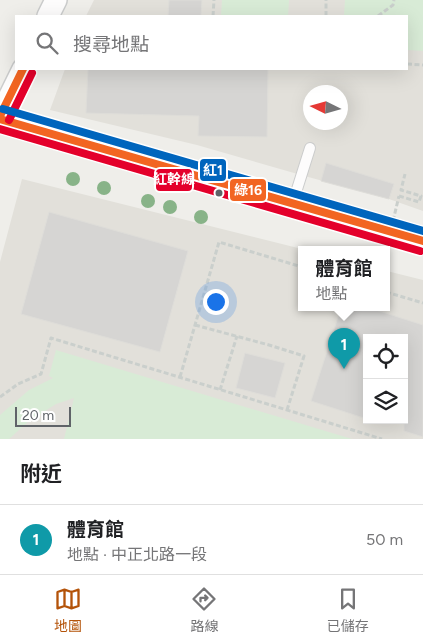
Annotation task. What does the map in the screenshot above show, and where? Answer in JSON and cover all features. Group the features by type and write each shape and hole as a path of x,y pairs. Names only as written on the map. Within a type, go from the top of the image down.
{"street":[{"path":"48,15 56,0"},
{"path":"23,70 0,117 423,241"}],"lane":[{"path":"293,202 310,148"}],"path":[{"path":"213,15 214,0"},
{"path":"326,0 326,15"},
{"path":"379,15 393,5 394,0"},
{"path":"408,64 423,65"},
{"path":"387,246 399,196 419,202 421,196 400,190 405,174"},
{"path":"180,377 220,242 298,266"},
{"path":"390,293 423,303"},
{"path":"195,326 237,336 304,356 287,410"},
{"path":"220,390 237,336"},
{"path":"0,397 18,384 41,374 51,338 382,439"}],"shaded area":[{"path":"94,0 423,0 423,211 389,199 197,145 50,110 65,70 408,70 408,15 86,15"},
{"path":"22,179 298,248 298,311 390,311 390,272 423,280 423,439 0,439 0,262"}],"green space":[{"path":"222,0 289,0 288,15 221,15"},
{"path":"345,0 423,0 423,51 408,50 408,15 344,15"},
{"path":"56,350 352,439 64,439 74,398 56,404 29,421 9,439 0,439 0,415 29,390 53,378 49,376"}],"building":[{"path":"169,0 202,0 201,15 168,15"},
{"path":"88,70 268,70 267,137 198,136 199,116 86,113"},
{"path":"326,163 394,184 389,199 321,181"},
{"path":"49,212 188,251 160,352 21,314"},
{"path":"340,311 379,311 423,325 423,437 404,431 404,424 408,424 408,334 363,334 363,418 311,401"},
{"path":"245,353 285,363 275,398 236,388"}],"transit line":[{"name":"綠16","path":"0,116 23,70"},
{"name":"紅幹線","path":"9,120 32,73"},
{"name":"紅1","path":"3,109 423,231"},
{"name":"綠16","path":"0,119 423,241"},
{"name":"紅幹線","path":"0,129 420,251"}],"place":[{"name":"體育館","path":"344,369"}]}
